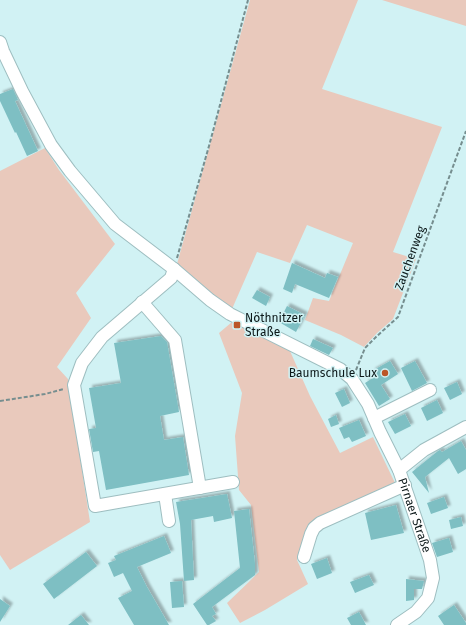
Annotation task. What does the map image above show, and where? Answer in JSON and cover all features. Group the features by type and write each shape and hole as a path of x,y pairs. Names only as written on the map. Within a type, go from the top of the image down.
{"street":[{"path":"0,42 26,98 51,145 70,171 115,224 174,269 210,300 230,314 340,369 352,379 368,404 399,470"},
{"path":"174,269 171,278 102,337 82,363 74,385 95,506 233,482"},
{"path":"142,302 175,340 200,488"},
{"path":"373,416 430,390"},
{"path":"373,416 396,400"},
{"name":"Pirnaer Straße","path":"397,625 416,612 428,598 433,578 430,560 399,470 424,450 466,427"},
{"path":"304,557 311,534 314,528 320,523 405,485"},
{"path":"165,494 169,521"}],"path":[{"path":"174,269 248,0"},
{"name":"Zauchenweg","path":"352,379 366,348 398,317 466,131"},
{"path":"0,401 45,394 74,385"}],"shaded area":[{"path":"250,0 358,0 322,89 442,127 393,252 416,259 393,319 364,347 341,335 305,320 313,298 329,301 353,243 307,225 290,263 257,252 232,309 218,300 177,264"},
{"path":"382,0 466,0 466,26"},
{"path":"45,148 59,170 115,244 76,293 91,318 57,367 68,379 90,522 10,570 0,555 0,171"},
{"path":"232,322 290,351 310,396 340,453 373,437 396,485 306,529 297,560 308,584 240,623 227,603 259,572 251,505 239,490 235,436 242,393 219,333"}],"building":[{"path":"13,89 18,100 15,101 38,151 27,156 0,101 0,94"},
{"path":"292,263 325,278 327,273 338,277 329,298 295,284 292,293 283,289"},
{"path":"257,290 270,297 266,306 252,298"},
{"path":"287,306 305,315 296,332 279,322"},
{"path":"161,336 167,342 179,412 160,416 164,440 183,437 189,475 106,490 99,451 93,452 89,429 96,428 89,388 121,383 114,343"},
{"path":"313,339 333,348 329,355 310,346"},
{"path":"390,361 398,374 381,385 390,399 379,406 365,383 376,376 372,371"},
{"path":"415,361 427,383 412,391 401,368"},
{"path":"457,382 462,394 450,400 444,388"},
{"path":"344,389 350,403 342,407 335,393"},
{"path":"437,400 443,413 427,421 421,408"},
{"path":"405,414 411,426 395,434 388,422"},
{"path":"336,415 339,424 331,427 328,419"},
{"path":"359,420 366,436 352,442 349,437 344,439 339,428"},
{"path":"461,441 466,450 466,469 458,474 449,458 425,477 429,493 412,472 438,451 440,450 442,452"},
{"path":"227,494 232,518 214,522 213,516 191,520 194,580 184,581 180,524 176,502"},
{"path":"444,497 448,508 431,514 427,503"},
{"path":"396,505 404,533 371,540 365,513"},
{"path":"249,509 255,575 212,607 216,614 212,616 216,621 207,625 193,604 240,568 234,511"},
{"path":"461,517 463,526 451,529 449,520"},
{"path":"164,536 171,553 137,567 169,625 134,625 118,598 132,591 123,573 114,577 108,563 116,560 114,556"},
{"path":"449,538 453,552 437,557 432,543"},
{"path":"86,552 97,566 54,599 43,584"},
{"path":"327,558 332,573 317,579 311,564"},
{"path":"369,575 374,585 355,593 350,582"},
{"path":"406,579 424,581 422,589 414,589 414,600 406,601"},
{"path":"182,581 184,607 172,608 170,582"},
{"path":"0,599 10,606 0,622"},
{"path":"454,605 466,625 444,625 438,616"},
{"path":"359,612 366,625 351,625 347,618"},
{"path":"81,615 89,625 68,625"}],"place":[{"name":"Nöthnitzer Straße","path":"237,325"},
{"name":"Baumschule Lux","path":"385,373"}]}
